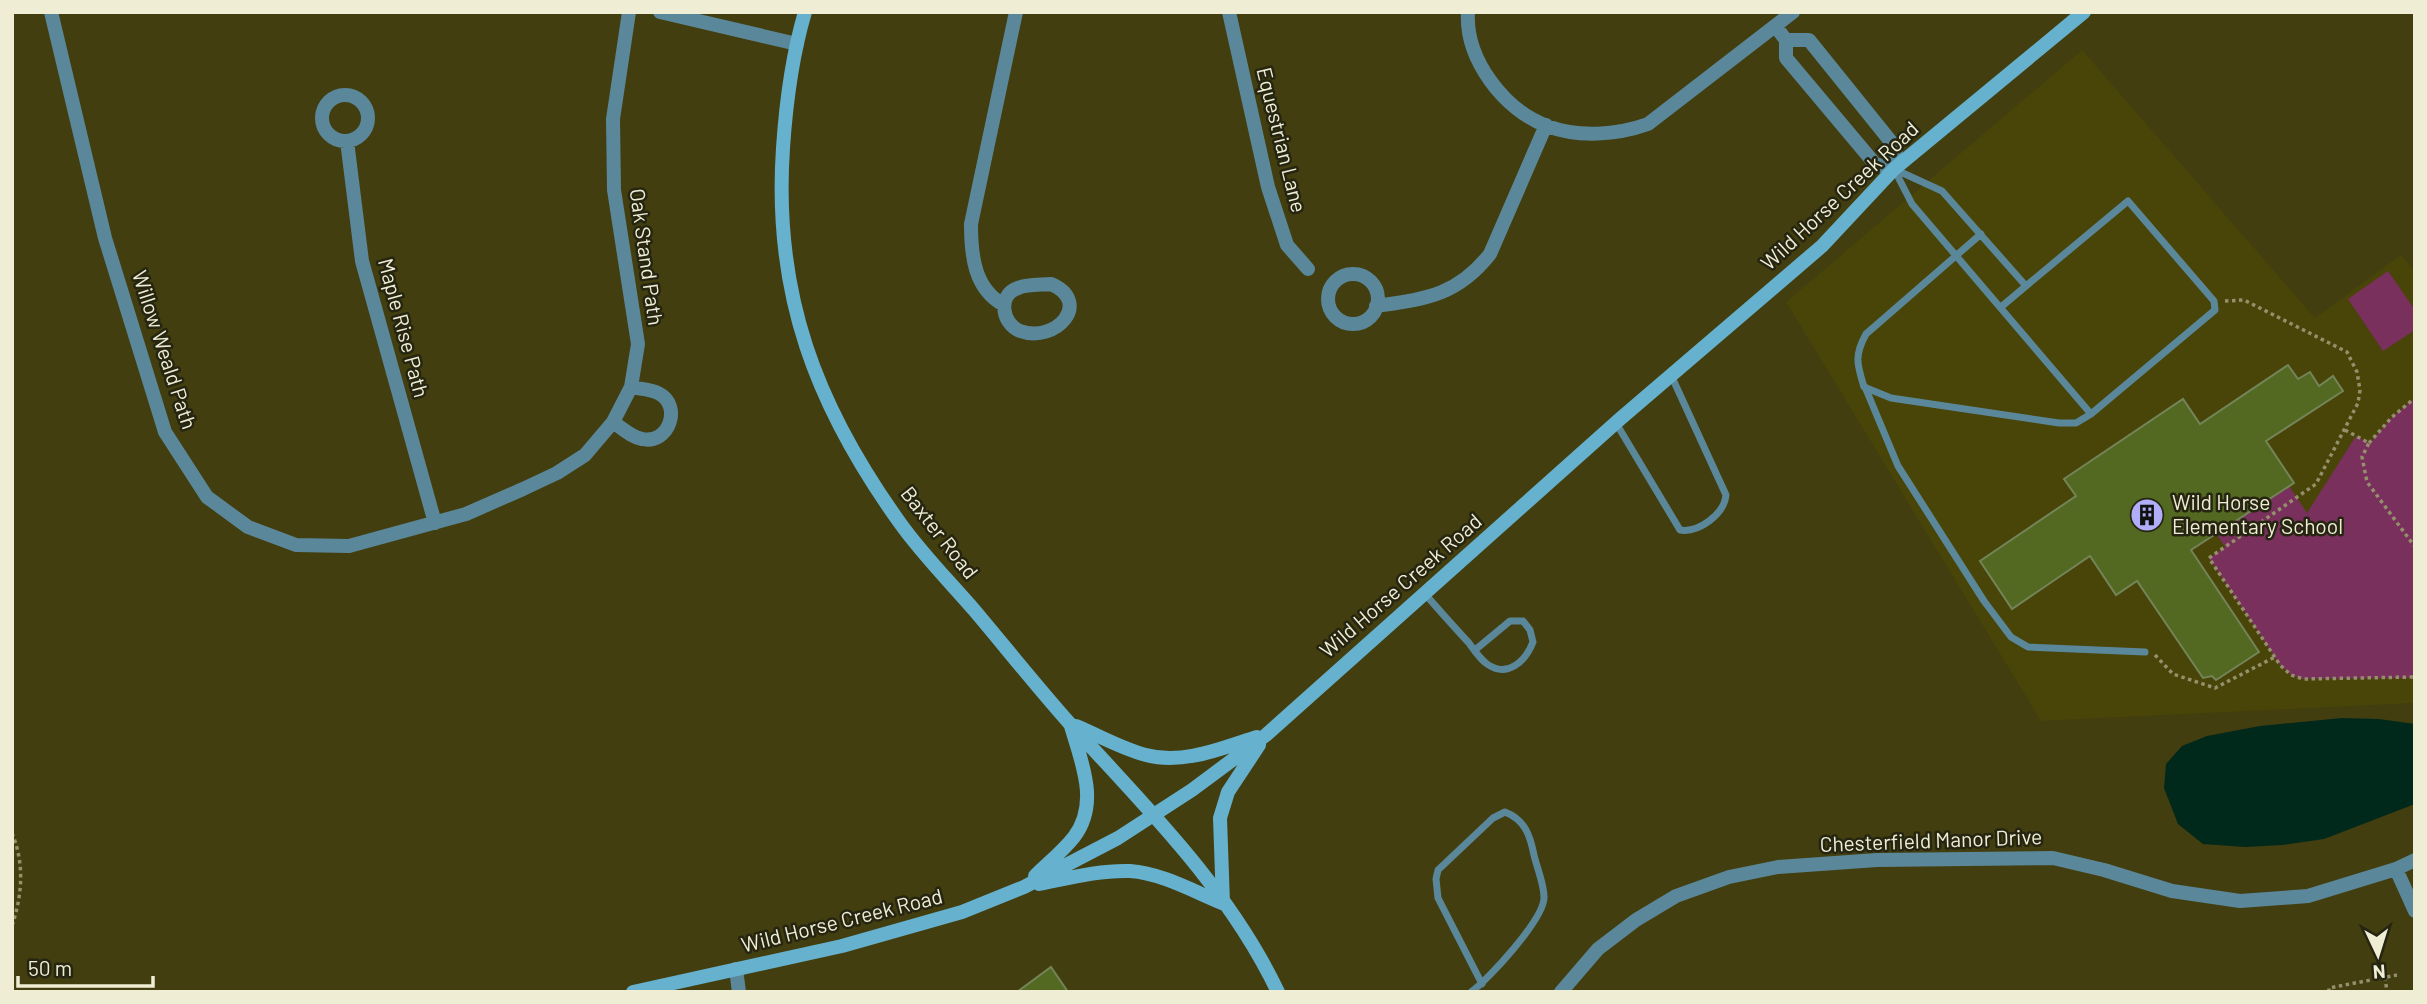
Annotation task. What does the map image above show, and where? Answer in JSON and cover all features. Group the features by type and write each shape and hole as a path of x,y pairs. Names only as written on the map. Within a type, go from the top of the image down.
{"main road":[{"name":"Baxter Road","path":"805,12 788,94 780,189 789,288 821,388 862,464 901,525 1071,724 1156,815 1240,923 1278,992"},
{"name":"Wild Horse Creek Road","path":"633,992 901,931 962,912 1024,887 1156,815 1266,735 1303,699 1425,594 1615,423 1822,246 1894,170 2084,12"},
{"path":"1071,724 1146,755 1170,758 1198,755 1266,735"},
{"path":"1024,887 1075,836 1085,814 1089,789 1071,724"},
{"path":"1024,887 1103,872 1132,871 1159,878 1223,903 1220,818 1228,792 1266,735"}],"street":[{"name":"Willow Weald Path","path":"51,12 105,238 164,432 207,497 248,527 296,545 349,546 435,523"},
{"name":"Oak Stand Path","path":"435,523 466,514 557,473 585,455 613,422 631,387 638,344 614,190 613,119 629,12"},
{"path":"660,12 797,44"},
{"path":"1004,305 990,298 978,276 971,246 971,225 1016,12"},
{"name":"Equestrian Lane","path":"1229,12 1272,199 1287,245 1311,272 1330,287"},
{"path":"1468,12 1471,40 1478,63 1503,96 1546,125 1579,133 1625,132 1648,124 1793,12"},
{"path":"1776,27 1786,40 1786,58 1875,164 1894,170 1896,148 1809,40 1786,40"},
{"path":"1376,306 1426,299 1446,292 1478,271 1490,254 1546,125"},
{"name":"Maple Rise Path","path":"347,141 362,261 435,523"},
{"path":"1345,275 1360,275 1367,278 1376,291 1376,306 1367,318 1360,322 1345,322 1332,313 1329,306 1330,287 1345,275"},
{"path":"1051,284 1064,293 1069,307 1068,316 1058,328 1030,332 1017,329 1011,324 1005,315 1004,305 1007,297 1019,287 1051,284"},
{"path":"613,422 646,440 662,435 667,429 672,413 665,398 650,390 631,387"},
{"name":"Chesterfield Manor Drive","path":"1561,992 1598,949 1636,920 1676,896 1729,877 1778,867 1877,860 2053,858 2172,891 2241,901 2308,896 2396,869 2415,860"},
{"path":"2396,869 2415,911"},
{"path":"736,969 739,992"}],"lane":[{"path":"1894,170 1942,191 2026,286"},
{"path":"1894,170 1912,204 2091,414"},
{"path":"1864,387 1891,398 2059,423 2076,423 2091,414 2215,310 2214,301 2128,201 2001,307"},
{"path":"1981,234 1866,334 1858,347 1857,363 1864,387 1898,466 1984,601 2011,637 2028,646 2146,652"},
{"path":"1615,423 1679,530 1687,531 1704,524 1724,506 1726,495 1671,375"},
{"path":"1425,594 1488,665 1511,668 1521,663 1533,642 1530,630 1523,621 1510,621 1475,650"},
{"path":"1471,992 1482,984 1540,915 1545,898 1525,826 1517,817 1505,812 1493,818 1438,870 1436,879 1438,898 1482,984"}],"path":[{"path":"2214,301 2244,300 2347,352 2357,372 2360,390 2358,403 2316,484 2209,558 2280,665 2291,675 2304,678 2415,677"},
{"path":"2415,398 2392,417 2369,443 2362,457 2367,482 2415,547"},
{"path":"2344,430 2369,443"},
{"path":"2146,652 2158,655 2173,674 2215,688 2275,657"},
{"path":"12,833 21,871 20,899 12,926"},
{"path":"2329,992 2329,988 2397,975"},
{"path":"2385,977 2387,992"}],"shaded area":[{"path":"2082,50 2315,318 2401,255 2415,272 2415,703 2041,721 1786,302"},
{"path":"2388,271 2415,310 2415,330 2383,351 2348,299"},
{"path":"2415,398 2415,678 2303,679 2291,675 2280,665 2209,558 2225,547 2216,533 2289,486 2307,513 2356,436 2370,443 2392,417"},
{"path":"2342,718 2415,724 2415,804 2324,839 2283,845 2245,847 2203,844 2178,824 2164,788 2166,764 2182,746 2207,736 2260,726"}],"building":[{"name":"Wild Horse Elementary School","path":"2288,365 2298,379 2310,372 2319,386 2333,376 2343,391 2266,441 2294,483 2191,550 2259,652 2216,680 2212,676 2203,678 2137,581 2116,595 2090,556 2012,609 1980,561 2076,496 2064,479 2183,399 2200,424"},
{"path":"1051,967 1068,992 1017,992"}],"place":[{"name":"Wild Horse Elementary School","path":"2147,515"}]}
